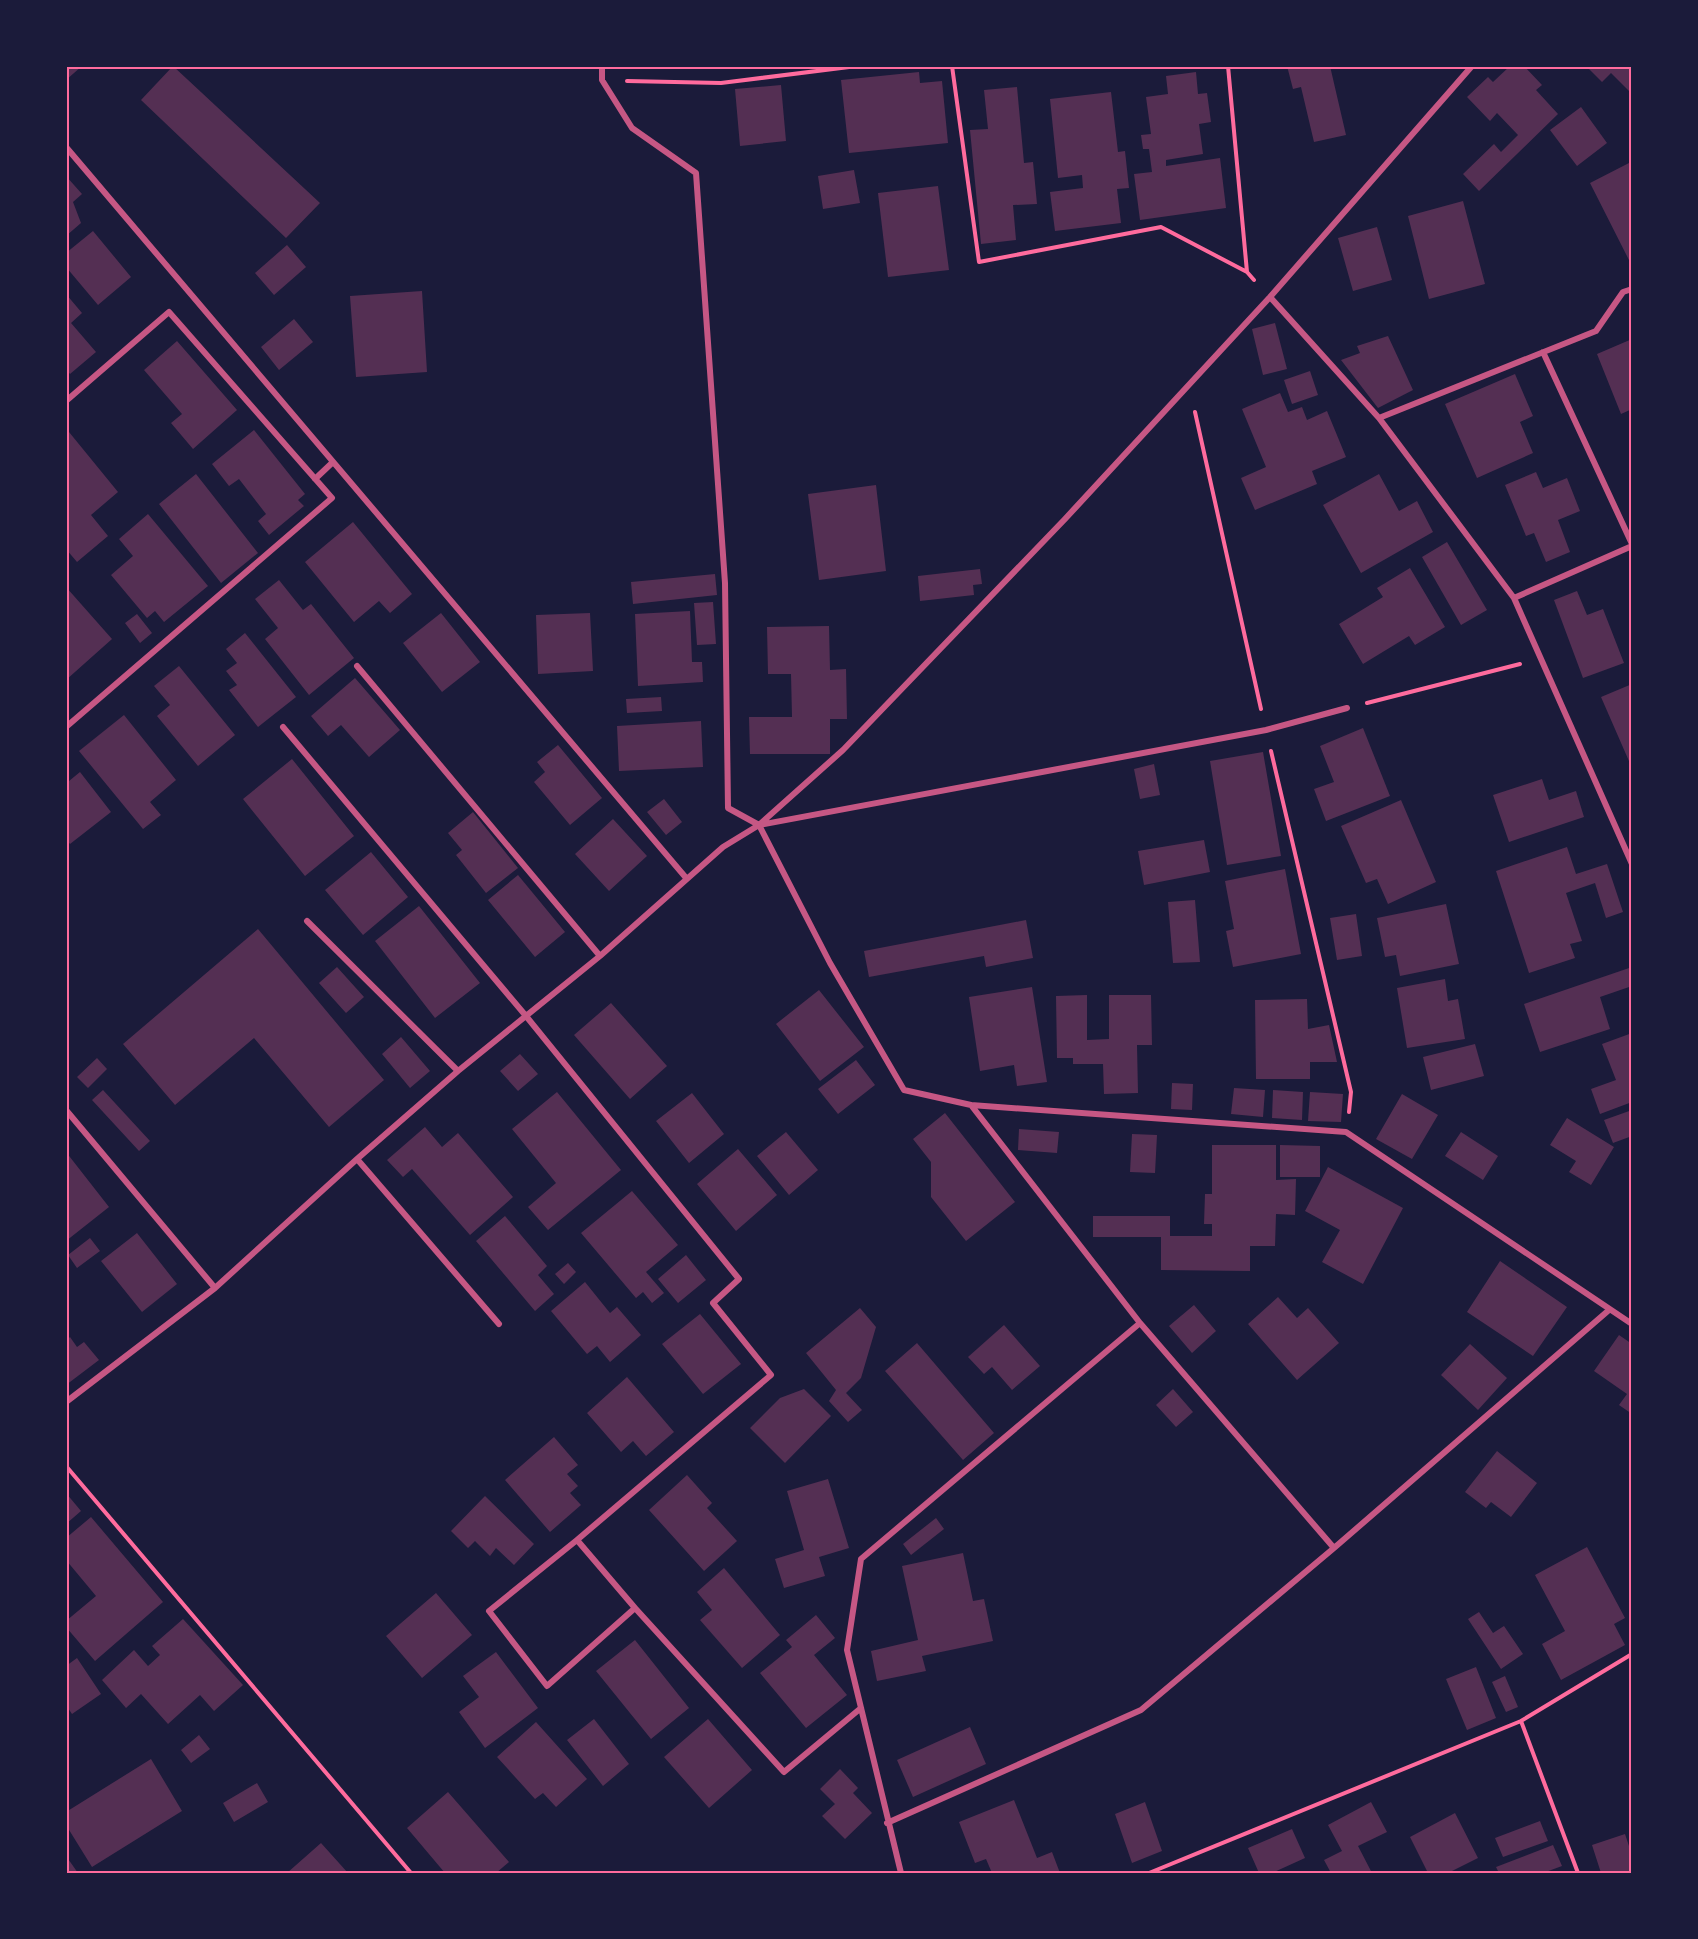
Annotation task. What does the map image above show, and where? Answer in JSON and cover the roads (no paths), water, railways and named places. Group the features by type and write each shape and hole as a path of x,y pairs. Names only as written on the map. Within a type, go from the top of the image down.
{"street":[{"path":"602,66 603,80 632,128 696,173 725,583 728,807 759,825 830,963 904,1089 971,1105 1346,1132 1632,1324"},
{"path":"66,1402 215,1288 458,1071 600,956 723,847 759,825 843,750 1065,519 1269,297 1473,66"},
{"path":"66,147 687,879"},
{"path":"1379,418 1596,331 1623,292 1632,289"},
{"path":"1269,297 1379,418 1514,598 1632,864"},
{"path":"66,401 169,312 332,498 66,727"},
{"path":"1514,598 1632,545 1543,352"},
{"path":"315,479 333,462"},
{"path":"357,666 600,956"},
{"path":"759,825 1266,730 1347,708"},
{"path":"284,727 526,1016 739,1279 713,1303 771,1375 577,1540 489,1611 547,1686 635,1608"},
{"path":"307,921 458,1071"},
{"path":"971,1105 1140,1323 1334,1548"},
{"path":"66,1110 215,1288"},
{"path":"357,1159 499,1324"},
{"path":"887,1823 1141,1710 1334,1548 1610,1310"},
{"path":"901,1873 887,1823 847,1650 861,1559 1140,1323"},
{"path":"577,1540 635,1608 784,1772 861,1708"}]}
